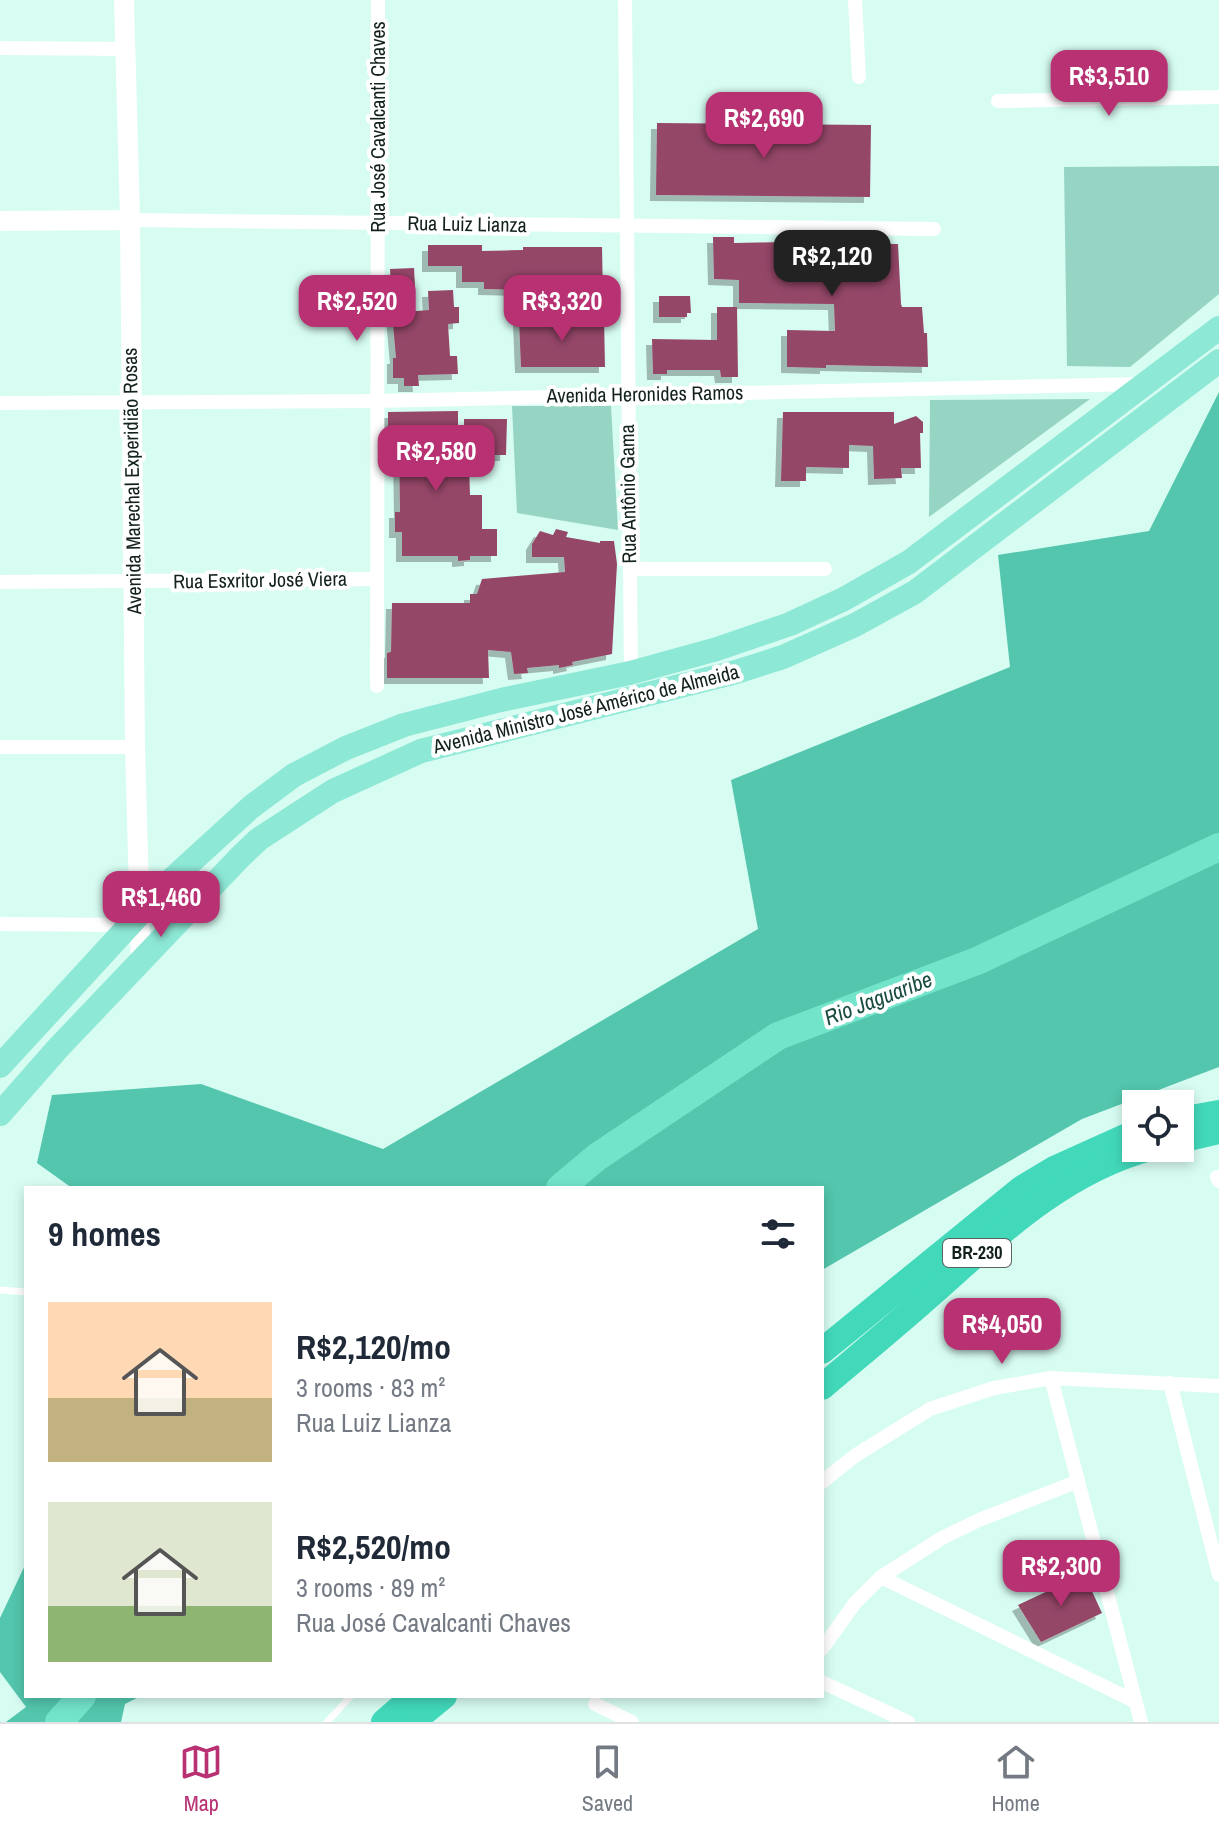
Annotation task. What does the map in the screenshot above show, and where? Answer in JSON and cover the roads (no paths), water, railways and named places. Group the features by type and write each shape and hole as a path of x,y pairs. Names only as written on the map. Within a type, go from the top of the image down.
{"highway":[{"path":"1194,1117 1219,1113"},
{"path":"1194,1137 1219,1131"},
{"name":"BR-230","path":"824,1349 1021,1189 1054,1169 1122,1138"},
{"name":"BR-230","path":"824,1385 1032,1206 1122,1158"},
{"path":"384,1722 412,1698"},
{"path":"412,1722 442,1698"}],"main road":[{"name":"Avenida Marechal Experidião Rosas","path":"124,0 130,220 135,747 133,921 141,963"},
{"name":"Rua Luiz Lianza","path":"0,221 130,220"},
{"name":"Avenida Ministro José Américo de Almeida","path":"0,1066 171,880 251,807 294,775 346,748 404,725 501,700 630,673 732,644 790,624 844,599 909,562 1219,328"},
{"name":"Avenida Ministro José Américo de Almeida","path":"0,1114 59,1047 240,857 259,839 333,791 421,751 633,700 783,657 855,625 915,592 1219,361"},
{"path":"213,841 220,857 229,860 240,857"}],"street":[{"name":"Rua José Cavalcanti Chaves","path":"377,686 378,0"},
{"name":"Rua Antônio Gama","path":"625,0 630,673 633,700"},
{"path":"855,0 859,77"},
{"path":"0,48 124,49"},
{"path":"998,101 1219,97"},
{"name":"Rua Luiz Lianza","path":"130,220 934,229"},
{"name":"Avenida Heronides Ramos","path":"0,403 376,401 1146,384"},
{"path":"630,569 825,569"},
{"name":"Rua Esxritor José Viera","path":"0,582 377,579"},
{"path":"0,747 135,747"},
{"path":"0,924 133,921"},
{"path":"1051,1378 1141,1722"},
{"path":"824,1480 856,1455 930,1409 994,1388 1051,1378 1219,1386"},
{"path":"1170,1383 1219,1575"},
{"path":"824,1646 855,1603 881,1577 966,1526 1076,1482"},
{"path":"881,1577 1136,1702"},
{"path":"824,1683 908,1722"},
{"path":"595,1704 632,1722"}],"lane":[{"path":"0,1290 24,1292"},
{"path":"327,1722 349,1698"}],"waterway":[{"name":"Rio Jaguaribe","path":"562,1186 597,1157 778,1036 977,961 1219,847"},
{"name":"Rio Jaguaribe","path":"59,1722 80,1698"}]}
